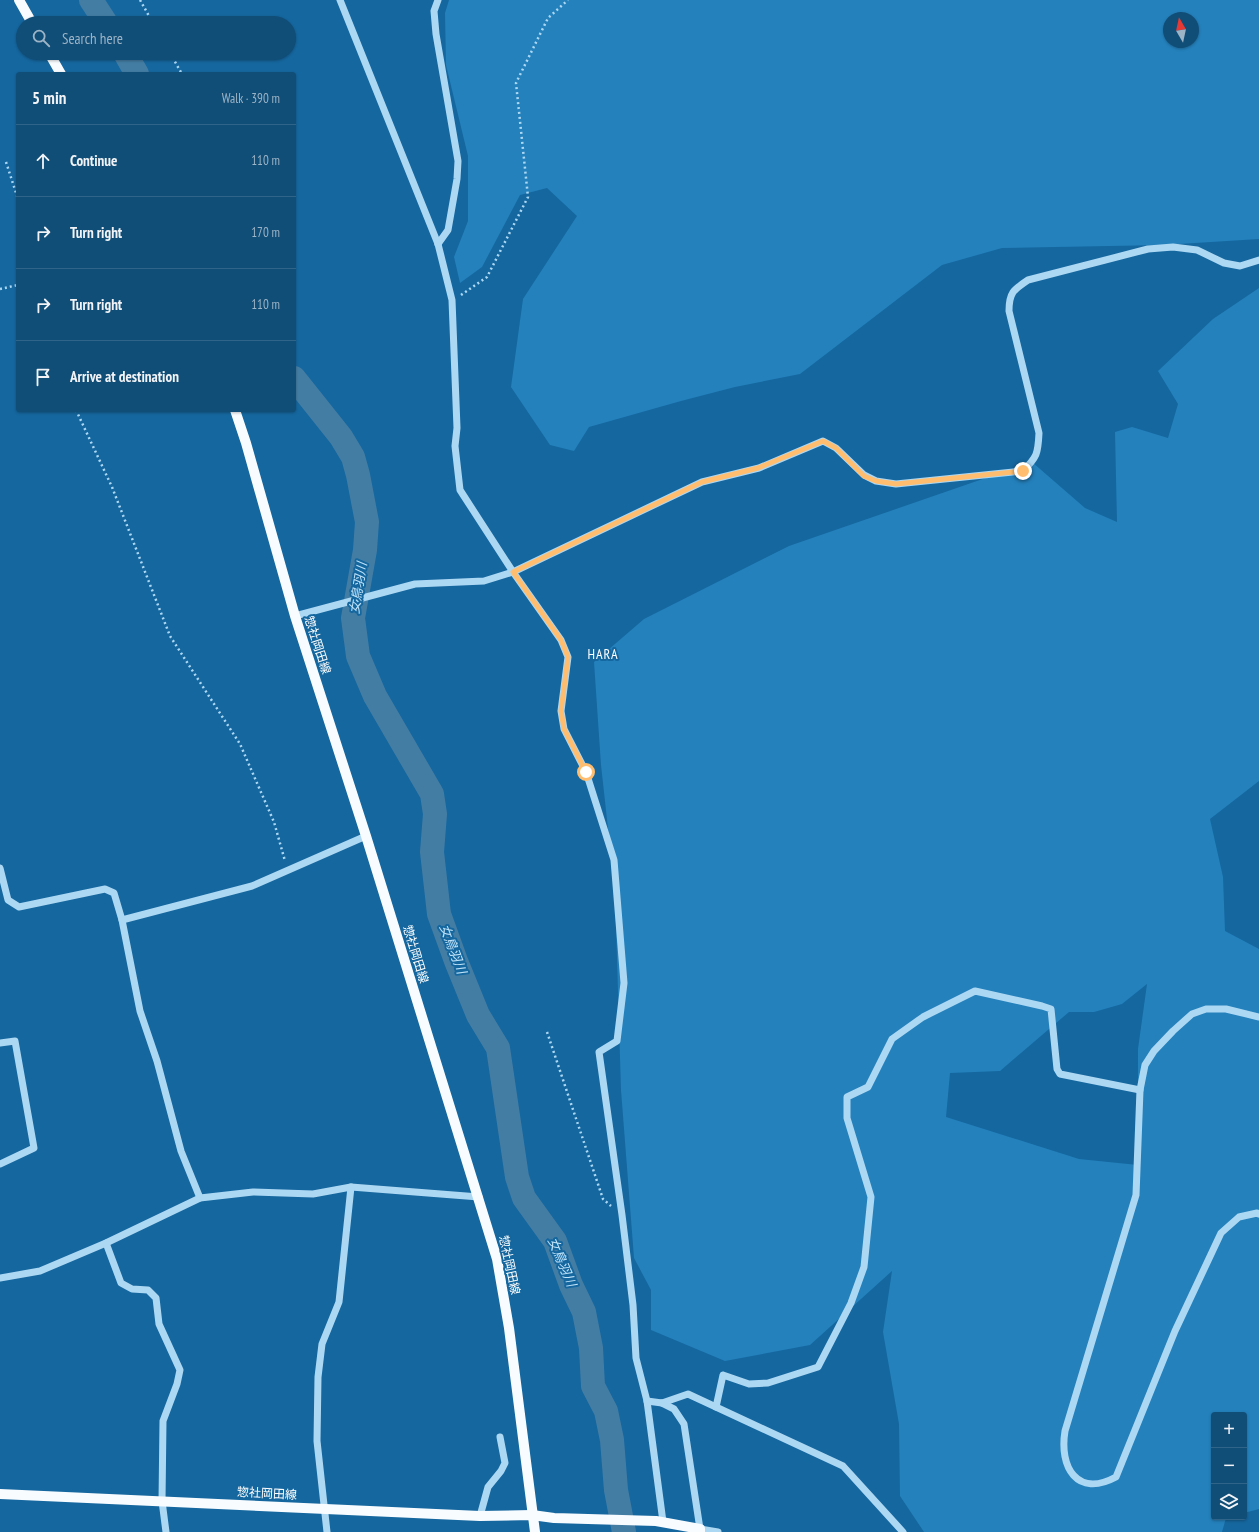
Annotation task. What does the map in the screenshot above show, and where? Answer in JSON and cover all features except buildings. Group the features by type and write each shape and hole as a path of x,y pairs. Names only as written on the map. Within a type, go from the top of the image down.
{"main road":[{"path":"19,0 28,16"},
{"path":"53,60 60,72"},
{"name":"惣社岡田線","path":"236,412 246,443 295,616 366,836 457,1132 479,1197 497,1260 509,1328 535,1532"},
{"name":"惣社岡田線","path":"0,1494 480,1516 532,1515 554,1518 665,1525 700,1530"}],"street":[{"path":"340,0 438,244 452,300 457,428 455,446 460,490 513,572 561,640 568,657 561,711 564,729 586,772 614,860 624,983 617,1041 599,1052 622,1215 633,1306 636,1358 647,1401 665,1525"},
{"path":"438,0 434,11 436,34 458,161 457,178 448,230 438,244"},
{"path":"295,616 415,584 484,581 513,572 702,482 758,468 823,441 836,448 864,476 876,481 896,484 1023,471 1035,459 1038,448 1039,433 1010,311 1009,299 1014,289 1028,280 1148,249 1173,247 1196,250 1224,263 1240,266 1259,260"},
{"path":"122,920 252,886 366,836"},
{"path":"0,868 8,900 19,907 105,889 114,893 122,920 140,1012 157,1061 181,1151 200,1198"},
{"path":"716,1407 723,1375 749,1384 768,1383 818,1367 851,1303 864,1267 871,1197 847,1118 848,1097 868,1087 892,1040 923,1016 975,991 1042,1006 1051,1010 1056,1069 1060,1074 1140,1090"},
{"path":"1259,1017 1226,1009 1206,1009 1192,1014 1154,1051 1145,1065 1140,1090 1136,1195 1065,1431 1063,1451 1065,1460 1071,1471 1080,1481 1091,1485 1105,1483 1116,1477 1174,1331 1221,1233 1239,1217 1257,1213 1259,1214"},
{"path":"0,1043 15,1041 34,1148 0,1164"},
{"path":"0,1278 40,1271 106,1243 200,1198 252,1192 314,1194 351,1186 479,1197"},
{"path":"327,1532 317,1441 318,1377 322,1344 339,1302 351,1186"},
{"path":"106,1243 121,1283 132,1289 148,1290 156,1298 158,1324 180,1370 177,1384 163,1421 162,1501 166,1532"},
{"path":"662,1403 688,1394 843,1466 903,1532"},
{"path":"647,1401 662,1403 674,1410 684,1424 700,1530 718,1532"},
{"path":"480,1516 488,1487 501,1471 505,1463 500,1437"}],"path":[{"path":"140,0 149,16"},
{"path":"452,300 487,277 528,197 516,83 548,18 568,0"},
{"path":"174,60 181,72"},
{"path":"6,162 16,193"},
{"path":"0,289 16,285"},
{"path":"77,412 115,495 170,636 240,744 274,822 287,870"},
{"path":"547,1032 603,1199 622,1215"}],"shaded area":[{"path":"449,0 1259,0 1259,239 1163,245 1002,248 942,265 800,374 735,387 589,427 574,451 550,445 511,387 523,299 577,216 547,188 520,195 482,267 460,283 454,257 468,221 468,156 446,65 445,13"},
{"path":"1259,288 1259,781 1210,819 1223,877 1225,931 1259,949 1259,1509 1247,1512 1247,1412 1211,1412 1211,1520 1225,1520 1222,1532 924,1532 900,1496 899,1424 883,1332 892,1271 810,1345 725,1361 651,1330 651,1290 634,1258 621,1090 615,892 601,765 594,662 644,619 789,546 1032,462 1085,508 1117,522 1115,432 1132,427 1168,438 1178,404 1158,371 1213,319","holes":["1147,984 1138,1049 1138,1165 1079,1159 946,1117 950,1073 1000,1071 1069,1012 1094,1012 1122,1004"]}],"waterway":[{"name":"女鳥羽川","path":"91,0 101,16"},
{"name":"女鳥羽川","path":"129,60 136,72"},
{"name":"女鳥羽川","path":"296,381 341,437 353,457 367,522 365,550 353,618 358,656 375,696 432,794 435,814 432,852 439,914 478,1015 498,1048 517,1177 524,1198 555,1241 571,1285 584,1312 591,1348 593,1386 606,1411 612,1440 616,1490 624,1532"}],"district":[{"name":"HARA","path":"603,654"}],"route":[{"path":"586,772 564,729 561,711 568,657 561,640 513,572 702,482 758,468 823,441 836,448 864,476 876,481 896,484 1023,471"}]}
